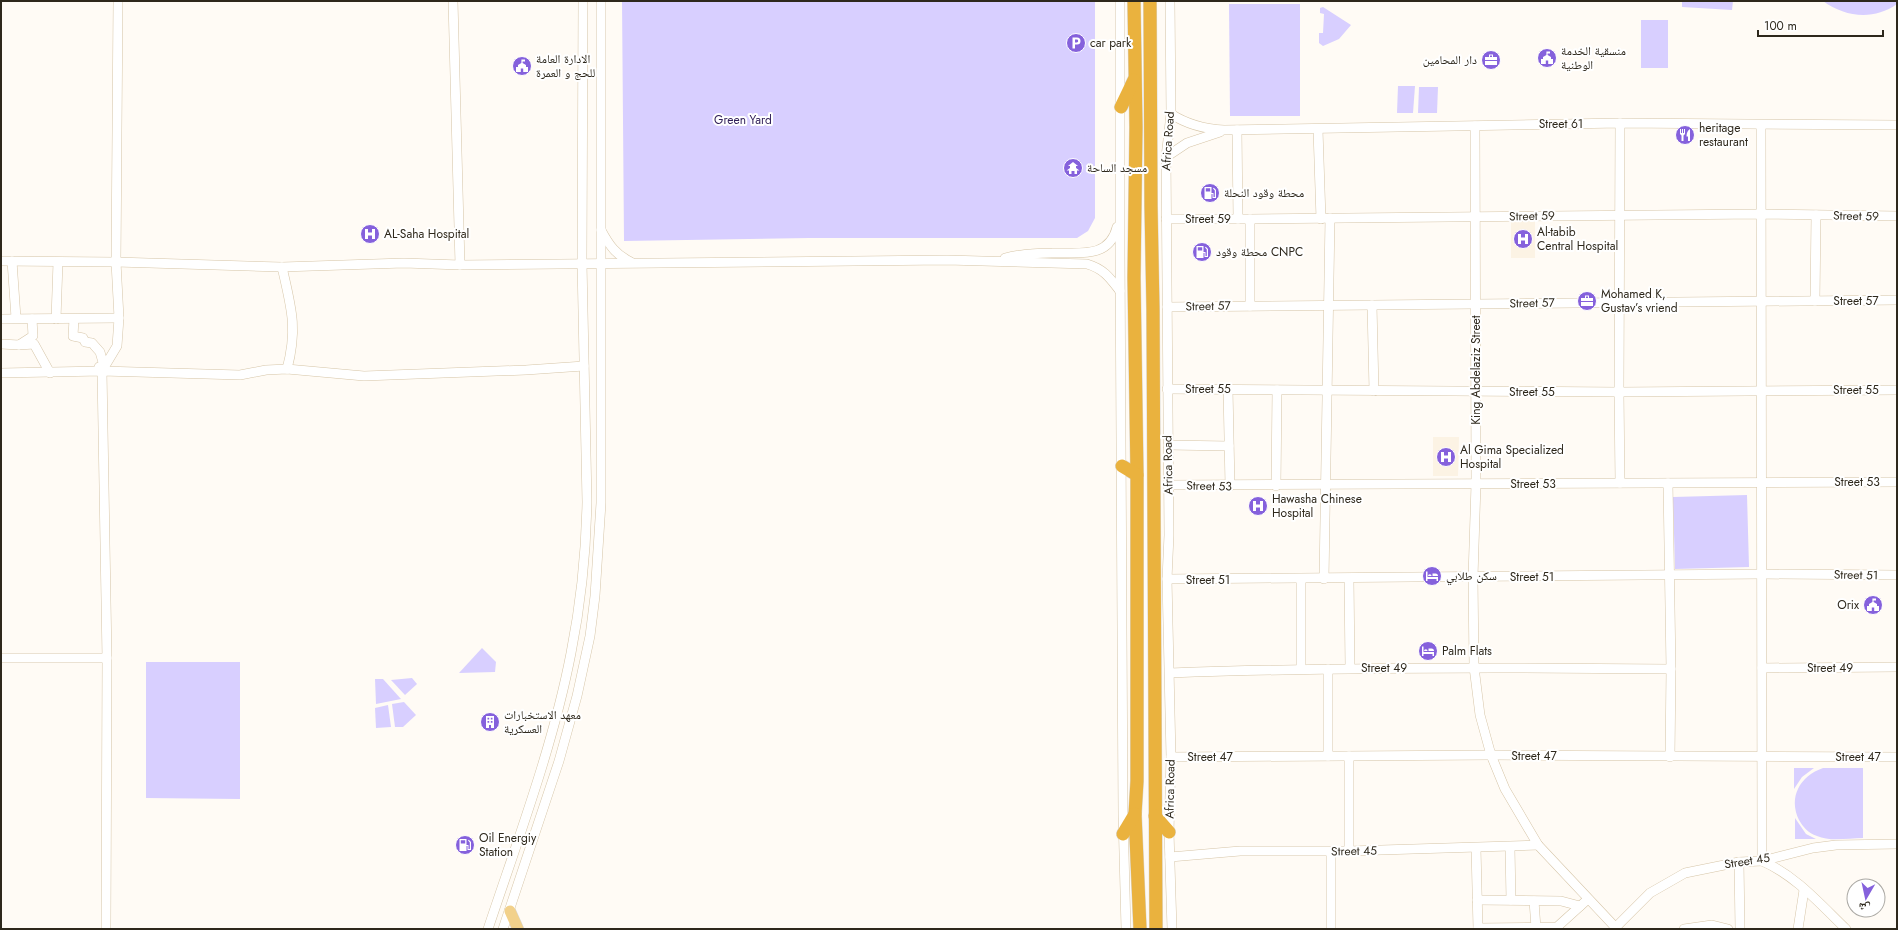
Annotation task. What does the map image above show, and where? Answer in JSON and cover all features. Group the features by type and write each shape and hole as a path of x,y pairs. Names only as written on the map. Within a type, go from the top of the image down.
{"highway":[{"path":"1134,1 1136,76 1134,278 1137,475 1137,781 1135,814 1140,929"},
{"name":"Africa Road","path":"1150,1 1153,309 1154,816 1156,929"},
{"path":"1121,107 1136,76"},
{"path":"1122,466 1137,475"},
{"path":"1136,632 1154,631"},
{"path":"1123,834 1135,814"},
{"path":"1154,816 1169,832"}],"main road":[{"path":"510,911 518,929"}],"street":[{"path":"106,929 107,658 102,371 117,346 119,318 116,262 118,1"},
{"path":"453,1 460,265"},
{"path":"488,929 543,758 571,655 584,567 587,502 582,263 583,1"},
{"path":"503,929 559,761 586,659 597,577 601,503 601,1"},
{"path":"1120,1 1123,834 1126,929"},
{"name":"Africa Road","path":"1170,1 1171,114 1166,157 1166,219 1169,535 1167,579 1171,757 1169,832 1172,929"},
{"path":"1171,114 1183,122 1199,128 1224,130"},
{"path":"1620,123 1618,302 1620,483"},
{"name":"Street 61","path":"1224,130 1318,130 1620,123 1897,125"},
{"path":"1761,125 1760,391 1762,574 1762,861 1777,868 1804,890 1846,929"},
{"name":"King Abdelaziz Street","path":"1475,126 1476,484 1473,577 1474,667 1480,715 1504,789 1538,846 1616,929"},
{"path":"1166,157 1187,143 1224,130"},
{"path":"1237,130 1238,219"},
{"path":"1318,130 1326,218 1328,305 1324,579"},
{"name":"Street 59","path":"1166,219 1250,220 1760,214 1897,216"},
{"path":"1815,301 1816,215"},
{"path":"998,260 1020,254 1086,253 1098,250 1109,245 1115,236 1120,216"},
{"path":"1250,220 1250,306"},
{"path":"600,228 610,246 616,253 633,262"},
{"path":"1,261 116,262 282,267 404,263 460,265 633,262 998,260 1087,264 1096,266 1106,273 1120,291"},
{"path":"12,261 16,318"},
{"path":"56,319 58,262"},
{"path":"282,267 294,317 293,348 287,369"},
{"name":"Street 57","path":"1167,307 1897,300"},
{"path":"1372,305 1374,391"},
{"path":"74,318 73,336 83,338 85,342 92,343 100,352 104,366 87,373"},
{"path":"1,319 119,318"},
{"path":"19,345 33,336 32,319"},
{"path":"1,344 34,344 50,373"},
{"path":"1,373 87,373 102,371 240,375 266,370 287,369 364,376 526,370 584,366"},
{"name":"Street 55","path":"1167,389 1475,392 1897,390"},
{"path":"1228,389 1230,486"},
{"path":"1276,486 1277,390"},
{"path":"1168,445 1229,446"},
{"name":"Street 53","path":"1168,485 1326,486 1897,482"},
{"path":"1668,484 1671,669 1670,757"},
{"path":"587,502 601,503"},
{"name":"Street 51","path":"1167,579 1350,579 1762,574 1897,575"},
{"path":"1301,579 1301,668"},
{"path":"1350,579 1350,668"},
{"path":"571,655 586,659"},
{"path":"1,658 107,658"},
{"name":"Street 49","path":"1170,673 1301,668 1474,667 1671,669"},
{"name":"Street 49","path":"1762,668 1897,667"},
{"path":"1328,669 1328,756"},
{"name":"Street 47","path":"1171,757 1492,755 1897,757"},
{"path":"1349,756 1349,851"},
{"name":"Street 45","path":"1616,929 1650,893 1685,873 1739,862 1762,861 1795,851 1836,846 1897,844"},
{"name":"Street 45","path":"1170,856 1240,851 1331,852 1538,846"},
{"path":"1476,848 1478,928 1542,928 1561,925 1588,899"},
{"path":"1510,848 1511,900"},
{"path":"1331,852 1331,929"},
{"path":"1739,862 1740,929"},
{"path":"1798,929 1804,890"},
{"path":"1477,900 1561,901 1580,906"},
{"path":"1534,901 1542,928"},
{"path":"1684,929 1712,925 1728,929"}],"shaded area":[{"name":"Al-tabib Central Hospital","path":"1511,221 1535,221 1535,258 1511,258"},
{"name":"Al Gima Specialized Hospital","path":"1433,437 1459,437 1458,476 1433,476"}],"green space":[{"name":"Green Yard","path":"622,1 1095,1 1095,218 1088,231 1077,238 809,238 624,241"},
{"path":"1682,1 1733,1 1732,10 1682,7"},
{"path":"1823,1 1897,1 1897,4 1878,13 1859,15 1840,11"},
{"path":"1229,4 1300,4 1300,116 1230,116"},
{"path":"1323,7 1351,25 1339,39 1323,46 1319,43 1319,33 1323,33 1324,14 1320,13 1320,8"},
{"path":"1641,20 1668,20 1668,68 1641,68"},
{"path":"1398,86 1415,86 1413,113 1397,113"},
{"path":"1419,87 1438,87 1437,113 1418,113"},
{"path":"1747,495 1749,567 1675,569 1673,497"},
{"path":"482,648 496,662 495,672 459,673"},
{"path":"146,662 240,662 240,799 146,798"},
{"path":"412,678 417,684 405,695 391,680"},
{"path":"375,679 383,679 401,699 376,704"},
{"path":"404,702 416,715 403,727 395,727 392,704"},
{"path":"388,705 391,727 376,728 375,708"},
{"path":"1794,768 1814,768 1802,777 1794,789"},
{"path":"1823,768 1863,768 1863,838 1822,838 1808,831 1799,820 1795,803 1798,788 1808,776"},
{"path":"1795,818 1806,834 1816,839 1795,839"}],"place":[{"name":"car park","path":"1076,43"},
{"name":"منسقية الخدمة الوطنية","path":"1547,58"},
{"name":"دار المحامين","path":"1491,60"},
{"name":"الادارة العامة للحج و العمرة","path":"522,66"},
{"name":"heritage restaurant","path":"1685,135"},
{"name":"مسجد الساحة","path":"1073,168"},
{"name":"محطة وقود النحلة","path":"1210,193"},
{"name":"AL-Saha Hospital","path":"370,234"},
{"name":"Al-tabib Central Hospital","path":"1523,239"},
{"name":"محطة وقود CNPC","path":"1202,252"},
{"name":"Mohamed K, Gustav’s vriend","path":"1587,301"},
{"name":"Al Gima Specialized Hospital","path":"1446,457"},
{"name":"Hawasha Chinese Hospital","path":"1258,506"},
{"name":"سكن طلابي","path":"1432,576"},
{"name":"Orix","path":"1873,605"},
{"name":"Palm Flats","path":"1428,651"},
{"name":"معهد الاستخبارات العسكرية","path":"490,722"},
{"name":"Oil Energiy Station","path":"465,845"}]}
